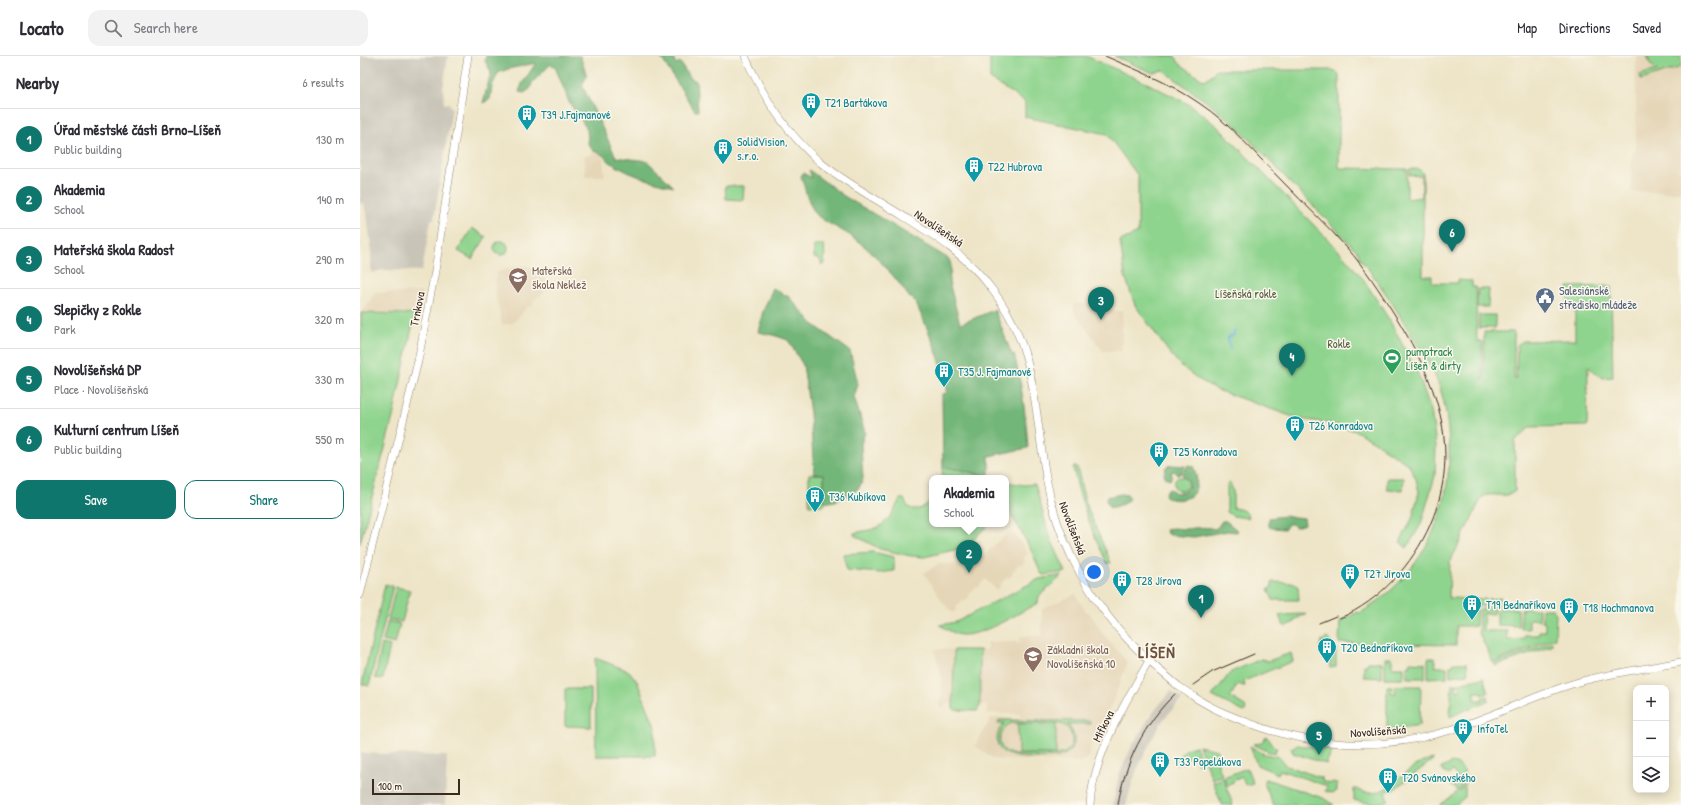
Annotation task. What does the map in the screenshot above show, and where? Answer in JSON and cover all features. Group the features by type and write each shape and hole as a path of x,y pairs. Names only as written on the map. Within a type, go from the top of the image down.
{"street":[{"name":"Trnkova","path":"360,595 418,361 435,271 468,56"},
{"name":"Novolíšeňská","path":"745,56 776,114 810,153 848,182 951,247 975,269 996,293 1016,329 1029,365 1035,394 1047,484 1055,516 1086,585 1125,638 1178,686 1204,704 1223,713 1284,736 1308,741 1343,744 1374,744 1408,740 1446,732 1574,684 1681,662"},
{"name":"Mifkova","path":"1090,805 1097,768 1107,742 1149,661"}],"shaded area":[{"path":"360,56 448,56 443,88 444,104 450,103 449,105 452,108 434,219 431,220 422,271 382,270 371,273 371,243 364,203 360,204"},
{"path":"1636,56 1681,56 1681,192 1635,192 1631,190 1632,155 1636,149"},
{"path":"591,153 602,153 605,176 585,176 585,155 591,155"},
{"name":"Mateřská škola Neklež","path":"526,265 539,270 546,280 549,289 533,301 534,303 530,307 528,306 513,323 502,325 495,291 496,272"},
{"path":"422,292 421,304 418,304 415,314 361,313 375,293"},
{"path":"1074,304 1109,305 1109,311 1122,311 1122,351 1103,351 1074,312"},
{"path":"1011,532 1028,552 1023,559 1025,562 1021,566 1020,564 1012,572 1013,574 1009,578 1007,577 999,585 1001,586 997,590 985,579 978,588 976,587 969,594 970,596 965,601 964,599 956,607 957,609 953,613 942,601 924,573 939,564 971,564 973,566 1007,533"},
{"name":"Základní škola Novolíšeňská 10","path":"1076,594 1086,612 1089,612 1104,635 1126,661 1127,665 1109,710 1091,746 1088,758 1081,762 994,759 975,746 991,718 1020,719 1020,714 987,713 987,706 980,706 978,710 974,712 955,710 952,704 945,703 944,708 940,708 942,678 934,649 987,650 987,642 1020,642 1020,636 1042,636 1042,609"},
{"path":"1171,691 1182,699 1163,720 1153,737 1135,774 1126,805 1113,805 1119,775 1133,744 1151,715"},
{"path":"360,753 447,756 445,805 360,805"}],"green space":[{"path":"486,56 580,56 587,76 582,85 616,157 647,161 674,187 627,172 610,162 601,153 593,151 588,143 587,129 569,102 556,69 551,64 532,83 530,89 524,93 519,92 522,84 536,63 508,69 498,73 492,86 490,99 483,103 491,72 485,61"},
{"path":"660,56 672,56 676,64 680,62 689,77 696,81 698,111 695,111"},
{"name":"Líšeňská rokle","path":"990,56 1086,56 1149,84 1190,105 1218,127 1343,255 1364,280 1390,321 1418,374 1431,410 1436,446 1435,476 1421,524 1407,548 1400,542 1412,519 1419,492 1416,479 1409,465 1356,431 1329,423 1299,419 1217,390 1198,379 1181,366 1168,351 1135,305 1125,276 1120,241 1138,233 1138,176 1107,134 1025,117 1025,102 990,79"},
{"path":"1114,56 1175,56 1179,63 1201,79 1205,80 1215,72 1215,70 1336,71 1339,76 1339,168 1407,169 1407,199 1422,197 1422,176 1409,175 1409,169 1418,169 1422,172 1423,276 1432,276 1432,283 1458,283 1458,280 1472,281 1472,287 1476,287 1477,341 1482,341 1482,380 1484,379 1484,332 1514,332 1514,379 1516,379 1517,345 1523,341 1575,340 1575,309 1568,309 1568,287 1611,286 1613,377 1603,378 1588,367 1587,426 1530,427 1515,441 1515,491 1507,495 1486,495 1482,497 1450,562 1449,598 1485,599 1485,601 1488,599 1501,598 1502,600 1502,606 1477,606 1476,626 1456,626 1456,645 1339,643 1340,621 1358,612 1360,613 1381,598 1400,581 1416,562 1438,519 1445,495 1449,470 1449,444 1445,409 1440,388 1423,354 1399,314 1359,257 1359,253 1233,123 1163,70 1153,73"},
{"path":"1647,56 1681,56 1681,67 1641,80 1640,75 1657,70 1651,65"},
{"path":"809,170 844,196 949,259 951,265 949,282 960,324 994,310 995,311 1012,355 1014,354 1023,401 1028,448 989,456 989,475 981,475 943,467 942,394 947,393 947,389 933,342 913,298 910,298 890,272 859,242 819,217 814,211 807,196 801,176 803,173 812,178"},
{"path":"725,186 744,186 743,200 726,199"},
{"path":"472,228 486,237 472,259 458,251"},
{"path":"498,241 504,241 508,245 508,251 504,255 498,255 494,251 494,245"},
{"path":"814,245 824,245 825,258 823,258 825,263 822,265 819,258 814,258"},
{"path":"773,288 789,297 814,325 850,351 858,384 854,397 865,432 861,444 863,479 859,488 853,493 835,501 824,503 824,474 814,474 810,413 803,365 788,340 758,332 763,311"},
{"path":"1478,289 1489,289 1488,307 1477,307"},
{"path":"361,313 415,314 393,417 360,544"},
{"path":"1479,315 1495,315 1495,328 1479,328"},
{"path":"1171,465 1185,466 1178,475 1175,471 1171,472 1172,476 1170,480 1166,478 1164,474 1166,467"},
{"path":"1188,465 1193,466 1196,474 1197,482 1193,493 1189,497 1183,499 1176,500 1167,498 1165,494 1167,490 1170,489 1176,493 1184,492 1188,489 1189,481 1182,475"},
{"path":"943,467 981,475 942,475"},
{"path":"1073,467 1077,467 1086,505 1111,563 1107,563 1091,528 1079,492"},
{"path":"809,474 824,474 824,505 809,505"},
{"path":"1178,477 1184,477 1188,481 1188,487 1184,491 1178,491 1174,487 1174,481"},
{"path":"1387,478 1404,478 1403,490 1387,489"},
{"path":"1009,482 1024,485 1035,484 1049,535 1066,572 1043,575 1040,572 1026,540 1009,511"},
{"path":"1230,483 1233,490 1233,508 1244,511 1249,516 1248,518 1233,516 1227,512 1227,485"},
{"path":"1121,494 1128,495 1129,499 1123,504 1110,508 1106,500 1107,497"},
{"path":"900,499 904,499 908,507 912,509 922,508 929,502 929,527 986,527 968,545 958,549 924,557 911,556 880,549 854,535 854,533 880,526 893,512"},
{"path":"1284,516 1304,518 1305,524 1295,527 1292,524 1288,524 1285,529 1269,527 1269,518"},
{"path":"1222,521 1226,521 1238,531 1228,531 1194,537 1170,535 1166,532 1167,529 1172,528 1186,529 1204,527 1214,529 1217,528"},
{"path":"873,552 894,557 894,571 878,573 847,570 843,554"},
{"path":"1063,575 1039,596 1038,603 991,628 980,632 960,635 940,625 956,622 1039,579"},
{"path":"1272,582 1295,583 1298,587 1299,600 1273,600 1268,589 1272,587"},
{"path":"385,584 393,586 369,686 362,684"},
{"path":"396,587 410,590 402,622 388,619"},
{"path":"1480,609 1494,609 1494,614 1484,613 1483,631 1507,631 1507,640 1525,639 1525,635 1539,635 1539,631 1545,631 1545,622 1542,621 1542,609 1553,609 1556,614 1555,638 1493,662 1479,633"},
{"path":"1497,609 1518,609 1519,626 1497,625"},
{"path":"1521,609 1539,609 1539,620 1529,619 1529,629 1521,629"},
{"path":"1306,614 1294,620 1295,622 1286,626 1283,625 1279,615"},
{"path":"388,621 400,624 395,644 383,641"},
{"path":"1327,638 1336,650 1336,667 1330,668 1330,650 1321,650 1321,641"},
{"path":"1552,642 1552,646 1495,666 1494,663"},
{"path":"382,644 390,646 383,679 375,678"},
{"path":"954,650 980,650 980,706 977,711 955,710 953,708"},
{"path":"1291,653 1293,661 1244,681 1245,686 1238,684 1230,697 1245,706 1246,709 1244,712 1212,696 1231,672 1261,659 1268,661"},
{"path":"595,658 629,671 637,681 655,727 655,756 596,756"},
{"path":"1385,658 1392,658 1392,667 1404,667 1404,678 1385,678"},
{"path":"1428,658 1435,658 1435,667 1447,667 1447,677 1428,678"},
{"path":"1368,662 1382,662 1382,678 1364,677 1364,665 1367,665"},
{"path":"1410,662 1425,663 1425,678 1407,678 1407,666 1410,666"},
{"path":"1453,663 1467,663 1468,674 1450,676 1450,666 1453,666"},
{"path":"1484,678 1488,693 1482,695 1481,692 1475,692 1475,700 1482,700 1482,698 1488,696 1489,700 1450,717 1452,684 1457,684 1455,690 1461,690 1459,683"},
{"path":"1387,686 1392,686 1391,693 1396,693 1394,686 1421,686 1420,725 1387,730"},
{"path":"565,689 591,689 591,727 565,726"},
{"path":"999,720 1090,721 1090,724 1067,724 1071,729 1074,739 1074,744 1069,752 1058,757 1031,758 1012,756 999,748 997,740 998,735 1000,729 1005,723 998,723","holes":["1044,722 1061,724 1069,729 1072,742 1068,750 1064,753 1052,755 1012,754 1004,750 1000,742 1001,733 1008,725 1012,723"]},
{"path":"1018,724 1056,724 1056,754 1018,754"},
{"path":"1266,736 1277,749 1275,750 1276,753 1269,752 1253,744 1262,743"},
{"path":"1297,745 1332,750 1326,764 1293,753 1291,748"},
{"path":"1196,746 1202,762 1197,763 1194,755 1184,759 1185,762 1177,765 1183,752"},
{"path":"1199,746 1218,750 1218,765 1222,775 1212,779"},
{"path":"1250,746 1264,754 1279,757 1286,766 1322,778 1322,781 1331,784 1332,782 1337,783 1337,791 1332,793 1325,791 1327,786 1280,770 1278,774 1257,765"},
{"path":"1434,759 1392,791 1390,789 1385,793 1388,800 1380,803 1371,803 1354,800 1354,788 1364,792 1373,793 1381,791 1411,769 1421,763"},
{"path":"1452,763 1459,765 1464,771 1465,784 1456,791 1454,786 1452,787 1451,785 1458,779 1453,771 1448,775 1440,769"},
{"path":"1247,768 1253,783 1245,785 1242,777 1233,781 1233,783 1227,786 1224,777"},
{"path":"1223,778 1233,805 1222,805 1213,782"},
{"path":"1266,779 1323,798 1334,805 1273,805 1264,783 1264,780"},
{"path":"1465,786 1465,797 1455,805 1440,805"}],"waterway":[{"path":"1230,349 1228,338 1234,335 1234,330"}],"tram line":[{"path":"1105,56 1177,89 1211,111 1243,141 1332,231 1372,279 1408,337 1432,388 1440,414 1444,441 1444,468 1440,496 1430,525 1414,554 1394,580 1369,602 1340,618"},
{"path":"1319,623 1336,616"},
{"path":"1193,685 1212,672 1254,654"},
{"path":"1118,805 1125,774 1145,731 1154,717 1175,694"}],"place":[{"name":"T21 Bartákova","path":"811,119"},
{"name":"T39 J.Fajmanové","path":"527,131"},
{"name":"SolidVision, s.r.o.","path":"723,165"},
{"name":"T22 Hubrova","path":"974,183"},
{"name":"Kulturní centrum Líšeň","path":"1452,252"},
{"name":"Mateřská škola Neklež","path":"518,294"},
{"name":"Salesiánské středisko mládeže","path":"1545,314"},
{"name":"Mateřská škola Radost","path":"1101,320"},
{"name":"pumptrack Líšeň & dirty","path":"1392,375"},
{"name":"Slepičky z Rokle","path":"1292,376"},
{"name":"T35 J. Fajmanové","path":"944,388"},
{"name":"T26 Konradova","path":"1295,442"},
{"name":"T25 Konradova","path":"1159,468"},
{"name":"T36 Kubíkova","path":"815,513"},
{"name":"Akademia","path":"969,573"},
{"name":"T27 Jírova","path":"1350,590"},
{"name":"T28 Jírova","path":"1122,597"},
{"name":"Úřad městské části Brno-Líšeň","path":"1201,618"},
{"name":"T19 Bednaříkova","path":"1472,621"},
{"name":"T18 Hochmanova","path":"1569,624"},
{"name":"T20 Bednaříkova","path":"1327,664"},
{"name":"Základní škola Novolíšeňská 10","path":"1033,673"},
{"name":"InfoTel","path":"1463,745"},
{"name":"Novolíšeňská DP","path":"1319,755"},
{"name":"T33 Popelákova","path":"1160,778"},
{"name":"T20 Svánovského","path":"1388,794"}],"district":[{"name":"LÍŠEŇ","path":"1157,652"}],"park label":[{"name":"Rokle","path":"1339,343"}]}
